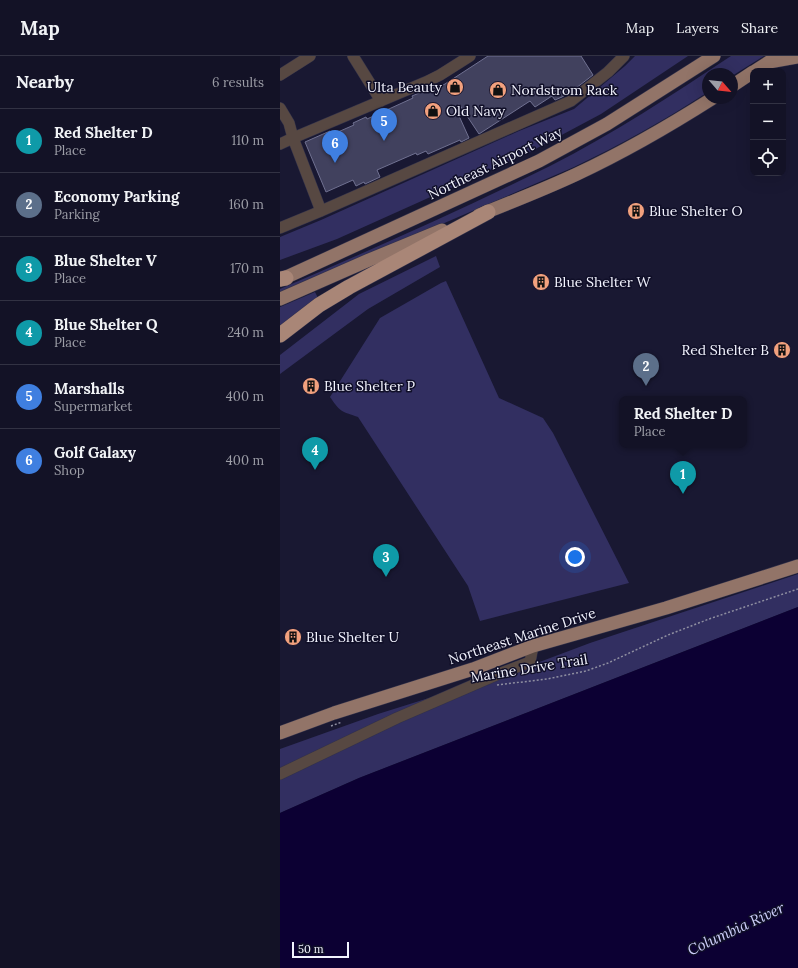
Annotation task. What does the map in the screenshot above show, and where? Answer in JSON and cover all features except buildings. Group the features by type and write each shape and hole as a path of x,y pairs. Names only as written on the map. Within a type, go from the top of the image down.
{"highway":[{"path":"280,335 319,305 356,282 488,212"}],"main road":[{"name":"Northeast Airport Way","path":"282,279 538,161 607,124 714,56"},
{"path":"760,68 773,59 798,57"},
{"path":"738,82 750,75"},
{"path":"280,299 368,260 576,175 613,157 667,127 703,104"},
{"name":"Northeast Marine Drive","path":"280,733 334,713 473,669 533,646 666,608 798,566"}],"lane":[{"path":"280,75 310,56"},
{"path":"353,56 382,101"},
{"path":"280,144 428,81 470,56"},
{"path":"280,228 571,102 608,72 624,56"},
{"path":"280,108 289,123 293,138 321,211"},
{"path":"280,774 397,718 530,662 533,646"}],"path":[{"name":"Marine Drive Trail","path":"496,685 547,679 586,671 608,663 668,635 709,619 798,589"},
{"path":"329,727 344,721"}],"shaded area":[{"path":"635,56 688,56 601,114 526,154 337,239 280,260 280,237 519,131 574,109"},
{"path":"731,56 764,56 738,72 738,68 713,68"},
{"path":"702,75 702,96 659,122 591,159 280,294 280,289 382,245 550,166 597,141"},
{"path":"436,256 440,267 368,309 280,374 280,355 359,294"},
{"path":"446,281 499,398 543,418 553,433 629,583 480,621 468,586 358,417 342,411 330,397 380,318"},
{"path":"315,292 319,300 280,329 280,307"},
{"path":"798,574 798,607 359,778 280,813 280,749 378,714 521,669 590,643"}],"water":[{"name":"Columbia River","path":"798,607 798,968 280,968 280,813 359,778"}],"place":[{"name":"Ulta Beauty","path":"455,87"},
{"name":"Nordstrom Rack","path":"498,90"},
{"name":"Old Navy","path":"433,111"},
{"name":"Marshalls","path":"384,141"},
{"name":"Golf Galaxy","path":"335,163"},
{"name":"Blue Shelter O","path":"636,211"},
{"name":"Blue Shelter W","path":"541,282"},
{"name":"Red Shelter B","path":"782,350"},
{"name":"Blue Shelter P","path":"311,386"},
{"name":"Economy Parking","path":"646,386"},
{"name":"Blue Shelter Q","path":"315,470"},
{"name":"Red Shelter D","path":"683,494"},
{"name":"Blue Shelter V","path":"386,577"},
{"name":"Blue Shelter U","path":"293,637"}]}
